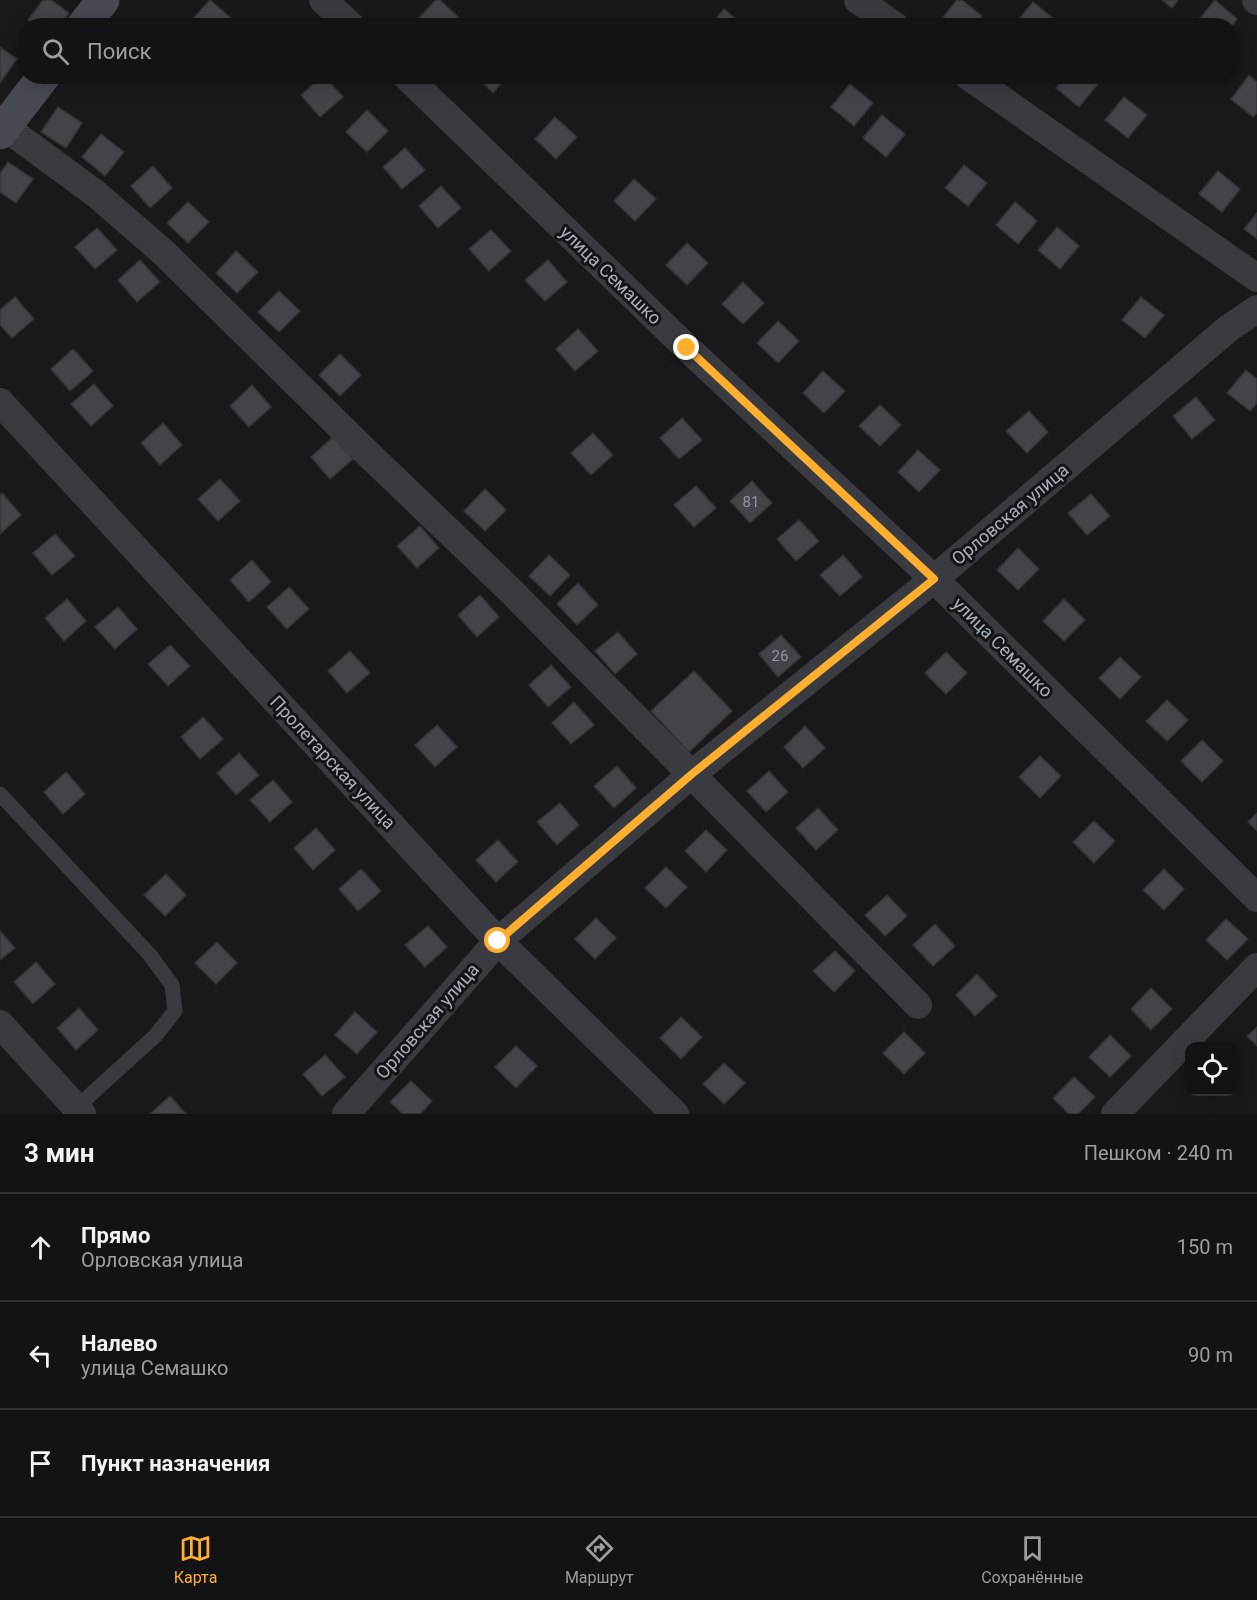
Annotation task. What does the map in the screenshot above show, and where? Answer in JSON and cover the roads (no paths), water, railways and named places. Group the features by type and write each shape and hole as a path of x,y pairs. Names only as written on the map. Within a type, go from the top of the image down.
{"street":[{"path":"89,18 103,0"},
{"path":"323,0 342,18"},
{"path":"858,0 884,18"},
{"path":"38,84 2,130 96,194 163,252 512,592 918,1005"},
{"name":"улица Семашко","path":"414,84 687,348 934,579 1257,898"},
{"path":"979,84 1257,278"},
{"name":"Орловская улица","path":"346,1114 498,941 692,774 934,579 1229,328 1257,309"},
{"name":"Пролетарская улица","path":"0,402 498,941 675,1114"},
{"path":"1115,1114 1257,967"},
{"path":"0,1024 79,1111"}],"lane":[{"path":"0,794 150,955 172,985 175,1011 155,1036 79,1111"}]}
